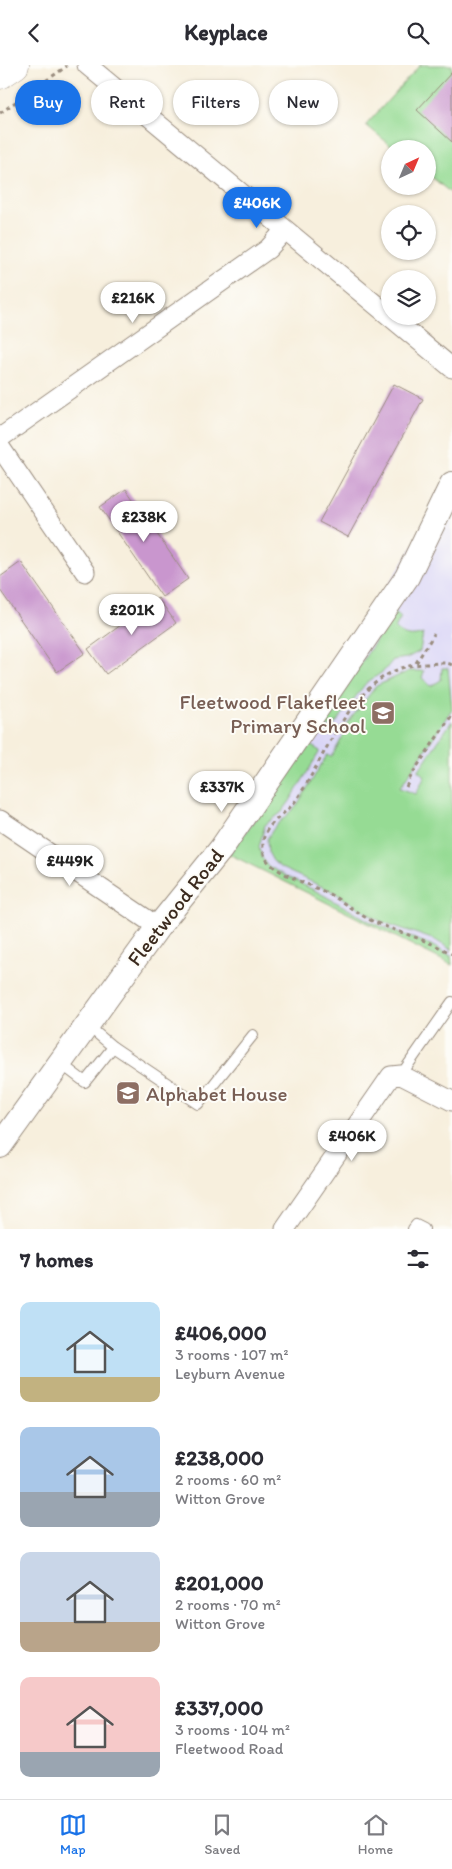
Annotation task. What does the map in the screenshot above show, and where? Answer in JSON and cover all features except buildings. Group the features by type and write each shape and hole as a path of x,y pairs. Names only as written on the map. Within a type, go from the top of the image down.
{"main road":[{"path":"0,75 15,65"}],"street":[{"path":"87,65 452,368"},
{"path":"0,438 268,249 285,230"},
{"path":"0,447 85,572"},
{"name":"Fleetwood Road","path":"1,1142 158,927 221,849 407,577 452,484"},
{"path":"0,820 158,927"},
{"path":"285,1229 396,1076 452,1101"}],"lane":[{"path":"396,1076 452,1002"},
{"path":"87,1025 114,1047 198,1104 253,1035"},
{"path":"60,1063 85,1082 114,1047"},
{"path":"413,1229 416,1225 424,1229"}],"path":[{"path":"0,113 68,65"},
{"path":"416,664 434,634"},
{"path":"452,665 416,664 387,675 368,687 327,744 296,800 269,825 263,838 264,855 275,867 328,893 356,913 379,924 427,940 452,954"},
{"path":"406,787 412,774 452,715"}],"shaded area":[{"name":"Fleetwood Flakefleet Primary School","path":"452,484 452,965 221,849"}],"green space":[{"path":"420,65 452,65 452,194 436,181 436,140 384,140 366,125"},
{"path":"395,612 401,617 395,628 398,631 408,636 423,634 420,651 407,658 393,660 384,671 366,683 333,727 319,726"},
{"name":"Fleetwood Flakefleet Primary School","path":"442,668 448,668 452,709 400,788 416,794 425,776 418,771 452,721 452,950 435,940 380,921 334,892 281,868 273,861 268,852 267,839 274,828 296,807 327,755 332,756 346,731 343,729 376,686 409,671 424,671 422,678 431,686 441,680"},
{"path":"310,745 320,751 282,812 265,825 259,847 262,858 268,866 373,923 431,945 451,956 452,965 229,854"}],"place":[{"name":"Fleetwood Flakefleet Primary School","path":"383,713"},
{"name":"Alphabet House","path":"128,1093"}]}
